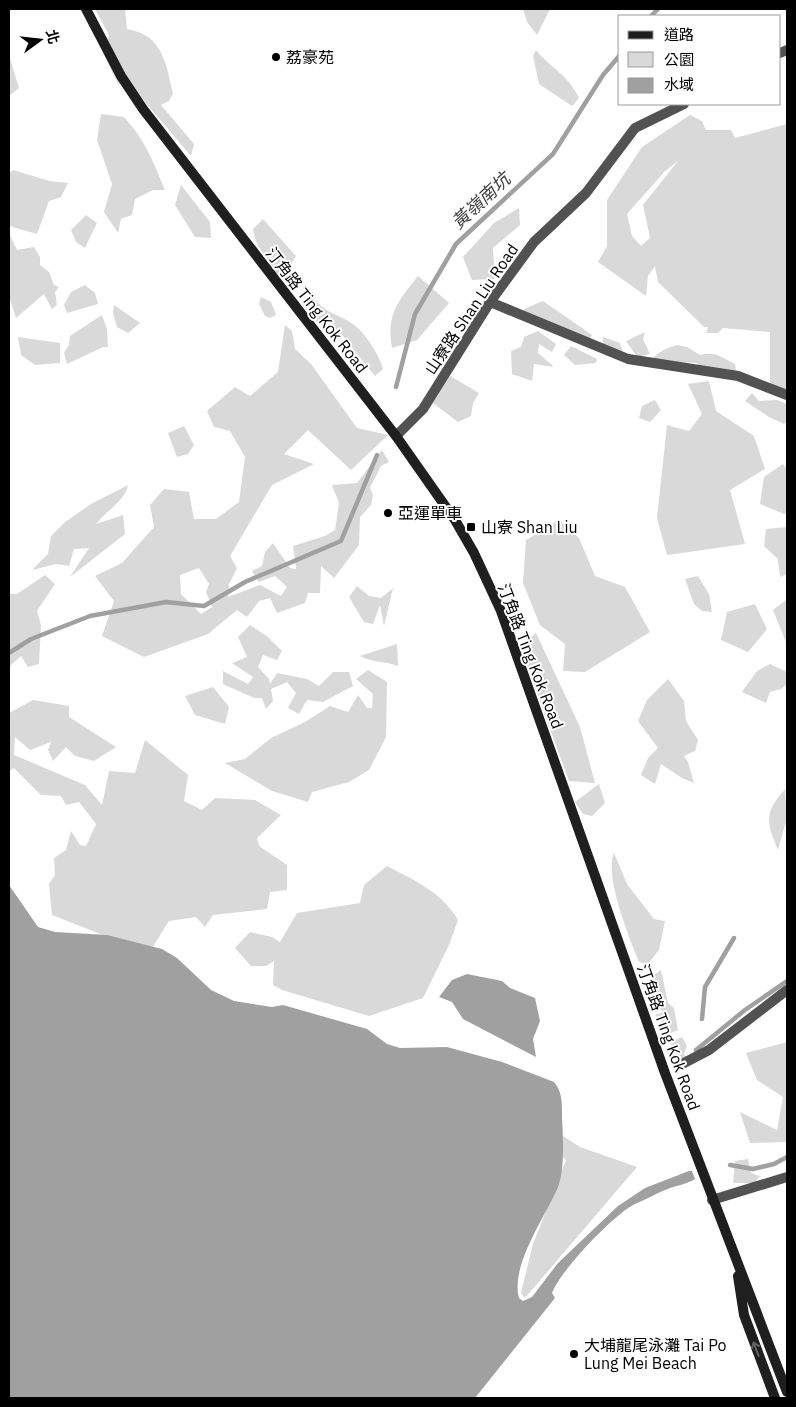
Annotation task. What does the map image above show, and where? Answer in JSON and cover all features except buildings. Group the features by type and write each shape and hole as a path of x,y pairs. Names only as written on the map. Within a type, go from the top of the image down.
{"main road":[{"name":"汀角路 Ting Kok Road","path":"86,9 121,76 143,109 396,436 454,520 474,553 501,611 712,1200 787,1391"},
{"name":"汀角路 Ting Kok Road","path":"735,1258 744,1316 775,1398"}],"street":[{"name":"山寮路 Shan Liu Road","path":"396,436 423,408 490,302 534,242 586,193 635,128 682,105"},
{"path":"490,302 628,360 738,376 787,395"},
{"path":"684,1063 709,1050 787,990"},
{"path":"712,1200 787,1177"}],"green space":[{"path":"95,9 125,9 127,29 139,32 156,44 165,61 173,94 169,101 161,105 194,144 191,156 145,102 129,79 118,84 103,53 109,35"},
{"path":"523,9 550,9 537,35 527,22"},
{"path":"536,50 564,77 574,90 579,98 572,106 539,84 533,56"},
{"path":"9,55 19,88 9,96"},
{"path":"101,114 124,117 138,134 148,151 165,190 153,190 135,199 132,215 121,219 118,233 104,212 112,184 97,140"},
{"path":"690,115 702,121 706,130 731,130 735,138 787,124 787,393 770,388 770,332 723,328 718,333 706,333 708,327 704,327 658,282 655,266 648,276 646,296 598,262 607,246 607,200 642,147","holes":["678,161 643,205 650,238 641,246 632,236 627,214 665,171"]},
{"path":"13,170 50,181 68,183 61,197 49,201 37,234 9,226 9,173"},
{"path":"181,185 210,222 211,238 195,237 175,205"},
{"path":"519,208 520,225 493,248 495,279 472,280 463,257 494,223"},
{"path":"86,215 97,223 85,248 76,242 71,230"},
{"path":"263,219 296,256 285,275 275,274 257,243 253,229"},
{"path":"9,233 17,250 34,247 40,257 40,265 49,272 54,285 59,287 55,292 57,305 52,309 44,294 16,318 9,296"},
{"path":"418,276 449,303 417,340 392,348 392,317 399,301"},
{"path":"85,285 95,293 98,304 67,313 64,305 71,292"},
{"path":"312,296 322,307 347,320 362,332 379,357 383,369 375,376 343,336 314,320 302,305"},
{"path":"261,297 271,302 276,315 270,318 265,316 259,304"},
{"path":"543,301 592,335 590,339 527,323 524,309"},
{"path":"114,305 140,323 128,333 117,327 113,313"},
{"path":"102,315 107,329 108,347 103,347 67,364 64,353 69,345 70,336"},
{"path":"285,325 292,331 295,349 311,364 357,428 388,435 351,470 308,430 284,454 314,464 272,485 230,556 237,568 229,584 228,597 260,585 281,596 287,587 275,576 259,582 252,571 262,566 265,552 273,543 290,568 296,569 293,546 325,536 335,530 339,503 332,485 357,483 382,450 389,462 381,466 370,488 373,495 371,505 360,517 359,545 334,578 321,566 320,593 308,593 305,603 277,613 270,598 259,601 247,617 237,610 208,634 144,657 102,636 114,601 95,576 122,563 154,527 150,505 164,489 189,492 194,519 216,519 239,502 245,457 230,431 214,427 207,411 235,387 250,396 278,372","holes":["199,568 209,584 206,592 212,607 201,614 181,594 180,575"]},
{"path":"538,331 556,344 552,352 539,344 538,353 554,367 534,364 532,381 512,374 511,351 521,347 524,337"},
{"path":"645,332 643,339 650,354 637,357 626,341"},
{"path":"18,337 60,343 60,363 35,365 21,355"},
{"path":"603,337 620,343 623,352 603,344"},
{"path":"677,345 687,347 700,355 714,354 722,357 735,364 736,370 729,378 705,376 697,363 660,361 646,367 659,353"},
{"path":"571,346 597,359 596,363 575,365 564,355"},
{"path":"450,376 479,393 473,403 471,416 458,422 433,403"},
{"path":"709,381 716,411 754,436 765,469 730,490 745,544 667,555 657,518 667,425 689,431 702,414 688,384"},
{"path":"752,393 759,401 777,400 787,404 787,422 784,424 769,417 745,401"},
{"path":"655,400 661,410 650,422 639,418 642,406"},
{"path":"184,426 194,445 188,454 177,457 168,433"},
{"path":"783,464 787,470 787,513 784,514 760,504 764,477"},
{"path":"128,485 119,501 96,524 123,515 125,534 70,577 89,548 74,549 69,566 56,564 32,570 48,554 51,536 65,522 91,504"},
{"path":"559,520 579,538 595,576 625,587 650,632 585,672 563,671 565,644 540,625 523,583 526,540"},
{"path":"787,527 787,574 780,577 778,559 764,546 766,529"},
{"path":"45,575 55,584 37,611 41,625 39,664 28,667 21,656 9,667 9,594 17,594"},
{"path":"698,576 709,594 712,612 702,611 694,604 685,579"},
{"path":"357,586 369,596 381,598 393,588 384,626 380,605 373,624 364,622 349,597"},
{"path":"787,599 787,645 773,610"},
{"path":"755,604 767,629 748,652 721,640 727,612"},
{"path":"250,625 268,637 282,651 277,660 263,655 258,667 269,679 270,684 277,673 307,679 319,686 333,672 349,672 353,686 323,702 307,700 299,714 288,708 296,693 287,682 271,689 273,701 266,709 262,698 254,698 223,684 223,671 248,684 253,677 232,663 247,657 238,637"},
{"path":"536,633 580,727 595,783 569,781 520,646"},
{"path":"397,644 398,666 360,656"},
{"path":"770,664 787,672 787,684 781,689 770,692 766,703 742,692 757,671"},
{"path":"368,670 387,682 386,737 369,770 349,782 312,792 308,802 272,791 225,763 245,759 271,738 305,722 330,706 348,712 358,695 367,708 372,708 373,694 356,679"},
{"path":"668,679 684,701 686,721 698,740 695,751 684,756 688,762 694,783 682,778 661,764 655,784 641,775 648,758 658,748 638,721 647,700"},
{"path":"213,687 229,707 225,724 195,715 185,696"},
{"path":"33,700 69,706 69,717 116,747 94,761 75,756 66,747 53,761 48,750 51,742 30,750 15,737 14,755 85,785 102,805 109,771 135,773 145,740 188,775 184,801 202,810 215,798 255,800 281,815 257,838 259,846 287,865 287,890 270,892 267,909 213,915 205,927 196,917 169,921 149,953 52,915 49,884 55,875 54,858 66,850 71,831 80,845 86,846 96,824 79,802 66,805 61,796 41,795 14,768 9,771 9,713"},
{"path":"599,784 605,803 592,816 583,814 575,802"},
{"path":"785,789 787,818 778,850 769,825 769,818 773,805"},
{"path":"614,853 627,884 654,919 665,921 659,950 647,965 639,962 619,907 612,876"},
{"path":"387,866 427,888 444,902 458,920 449,945 423,998 369,1016 282,990 273,985 274,961 266,966 251,966 235,948 250,932 272,937 280,942 297,913 360,903 364,885"},
{"path":"661,970 668,1003 674,1008 678,1030 671,1033 655,1015 663,1012 653,999 650,977"},
{"path":"682,1037 687,1046 684,1054 690,1063 682,1067 680,1058 667,1053 673,1041"},
{"path":"787,1042 787,1142 750,1143 740,1112 777,1130 783,1097 757,1080 746,1053"},
{"path":"563,1136 580,1147 637,1167 525,1298 521,1293 533,1244 566,1160 559,1153"},
{"path":"748,1159 751,1173 760,1176 754,1183 733,1183 735,1161"}],"water":[{"path":"9,885 38,927 55,932 107,935 162,949 177,958 211,990 234,1001 272,1007 283,1005 367,1029 387,1044 400,1048 447,1047 502,1062 554,1082 559,1090 562,1104 562,1171 553,1199 524,1256 518,1285 519,1298 523,1301 532,1297 558,1263 618,1206 645,1188 689,1171 692,1171 695,1179 666,1189 635,1204 614,1219 565,1271 552,1293 555,1298 475,1398 9,1398"},
{"path":"467,974 502,981 510,988 535,998 540,1021 533,1039 536,1057 463,1019 452,1002 439,997 452,980"}],"waterway":[{"name":"黃嶺南坑","path":"652,15 658,9"},
{"name":"黃嶺南坑","path":"396,387 415,314 456,244 553,154 603,75 618,57"},
{"path":"9,653 31,639 90,616 166,602 204,606 245,582 341,541 377,455"},
{"path":"702,1019 705,987 734,938"},
{"path":"696,1050 745,1010 787,981"},
{"path":"730,1165 753,1169 774,1164 787,1157"}],"place":[{"name":"荔豪苑","path":"276,57"},
{"name":"亞運單車","path":"388,513"},
{"name":"山寮 Shan Liu","path":"471,527"},
{"name":"大埔龍尾泳灘 Tai Po Lung Mei Beach","path":"574,1354"}]}
